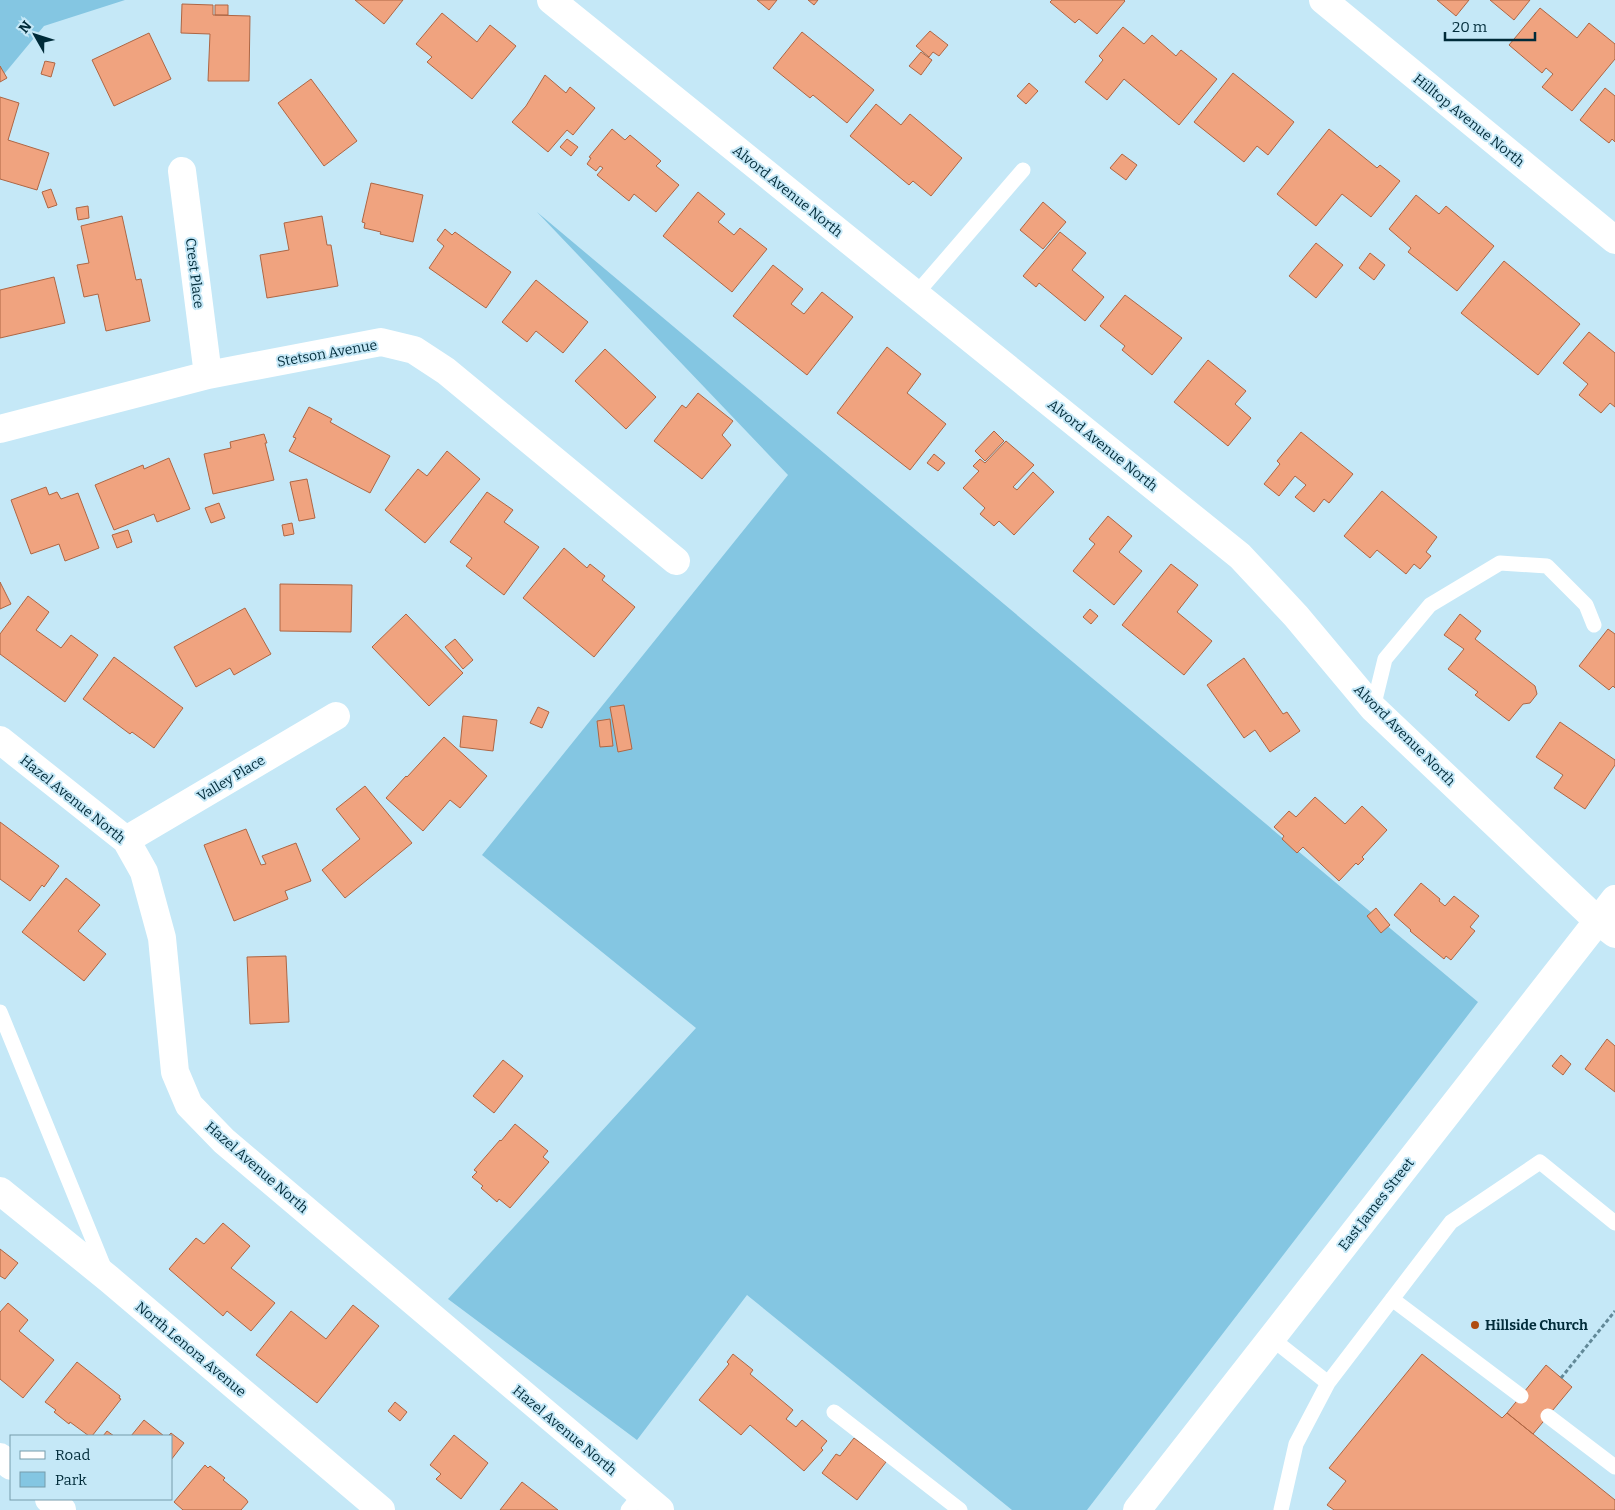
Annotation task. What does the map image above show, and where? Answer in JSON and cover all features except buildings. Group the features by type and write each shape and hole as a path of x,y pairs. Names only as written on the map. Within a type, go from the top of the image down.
{"street":[{"name":"Alvord Avenue North","path":"551,0 1240,556 1296,616 1373,708 1607,928"},
{"name":"Hilltop Avenue North","path":"1323,0 1615,240"},
{"name":"Crest Place","path":"182,171 208,375"},
{"name":"Stetson Avenue","path":"0,429 208,375 381,342 414,350 446,371 676,561"},
{"name":"Valley Place","path":"126,840 336,716"},
{"name":"Hazel Avenue North","path":"0,740 126,840 144,872 162,938 175,1072 188,1105 224,1141 643,1505"},
{"name":"East James Street","path":"1136,1510 1271,1338 1607,928 1615,899"},
{"name":"North Lenora Avenue","path":"0,1191 109,1279 381,1510"},
{"path":"0,1457 10,1465"},
{"path":"50,1500 62,1510"}],"lane":[{"path":"916,294 1023,170"},
{"path":"1373,708 1385,660 1430,605 1500,563 1547,566 1586,605 1594,625"},
{"path":"0,1012 109,1279"},
{"path":"1281,1510 1296,1444 1328,1383 1450,1222 1540,1162 1615,1223"},
{"path":"1392,1299 1521,1396"},
{"path":"1271,1338 1328,1383"},
{"path":"834,1412 960,1510"},
{"path":"1548,1416 1615,1467"}],"path":[{"path":"1561,1378 1615,1311"}],"green space":[{"path":"0,0 125,0 44,26 0,79"},
{"path":"537,212 1478,1002 1087,1510 1012,1510 747,1295 637,1440 448,1299 696,1028 482,855 788,475"}],"place":[{"name":"Hillside Church","path":"1475,1325"}]}
